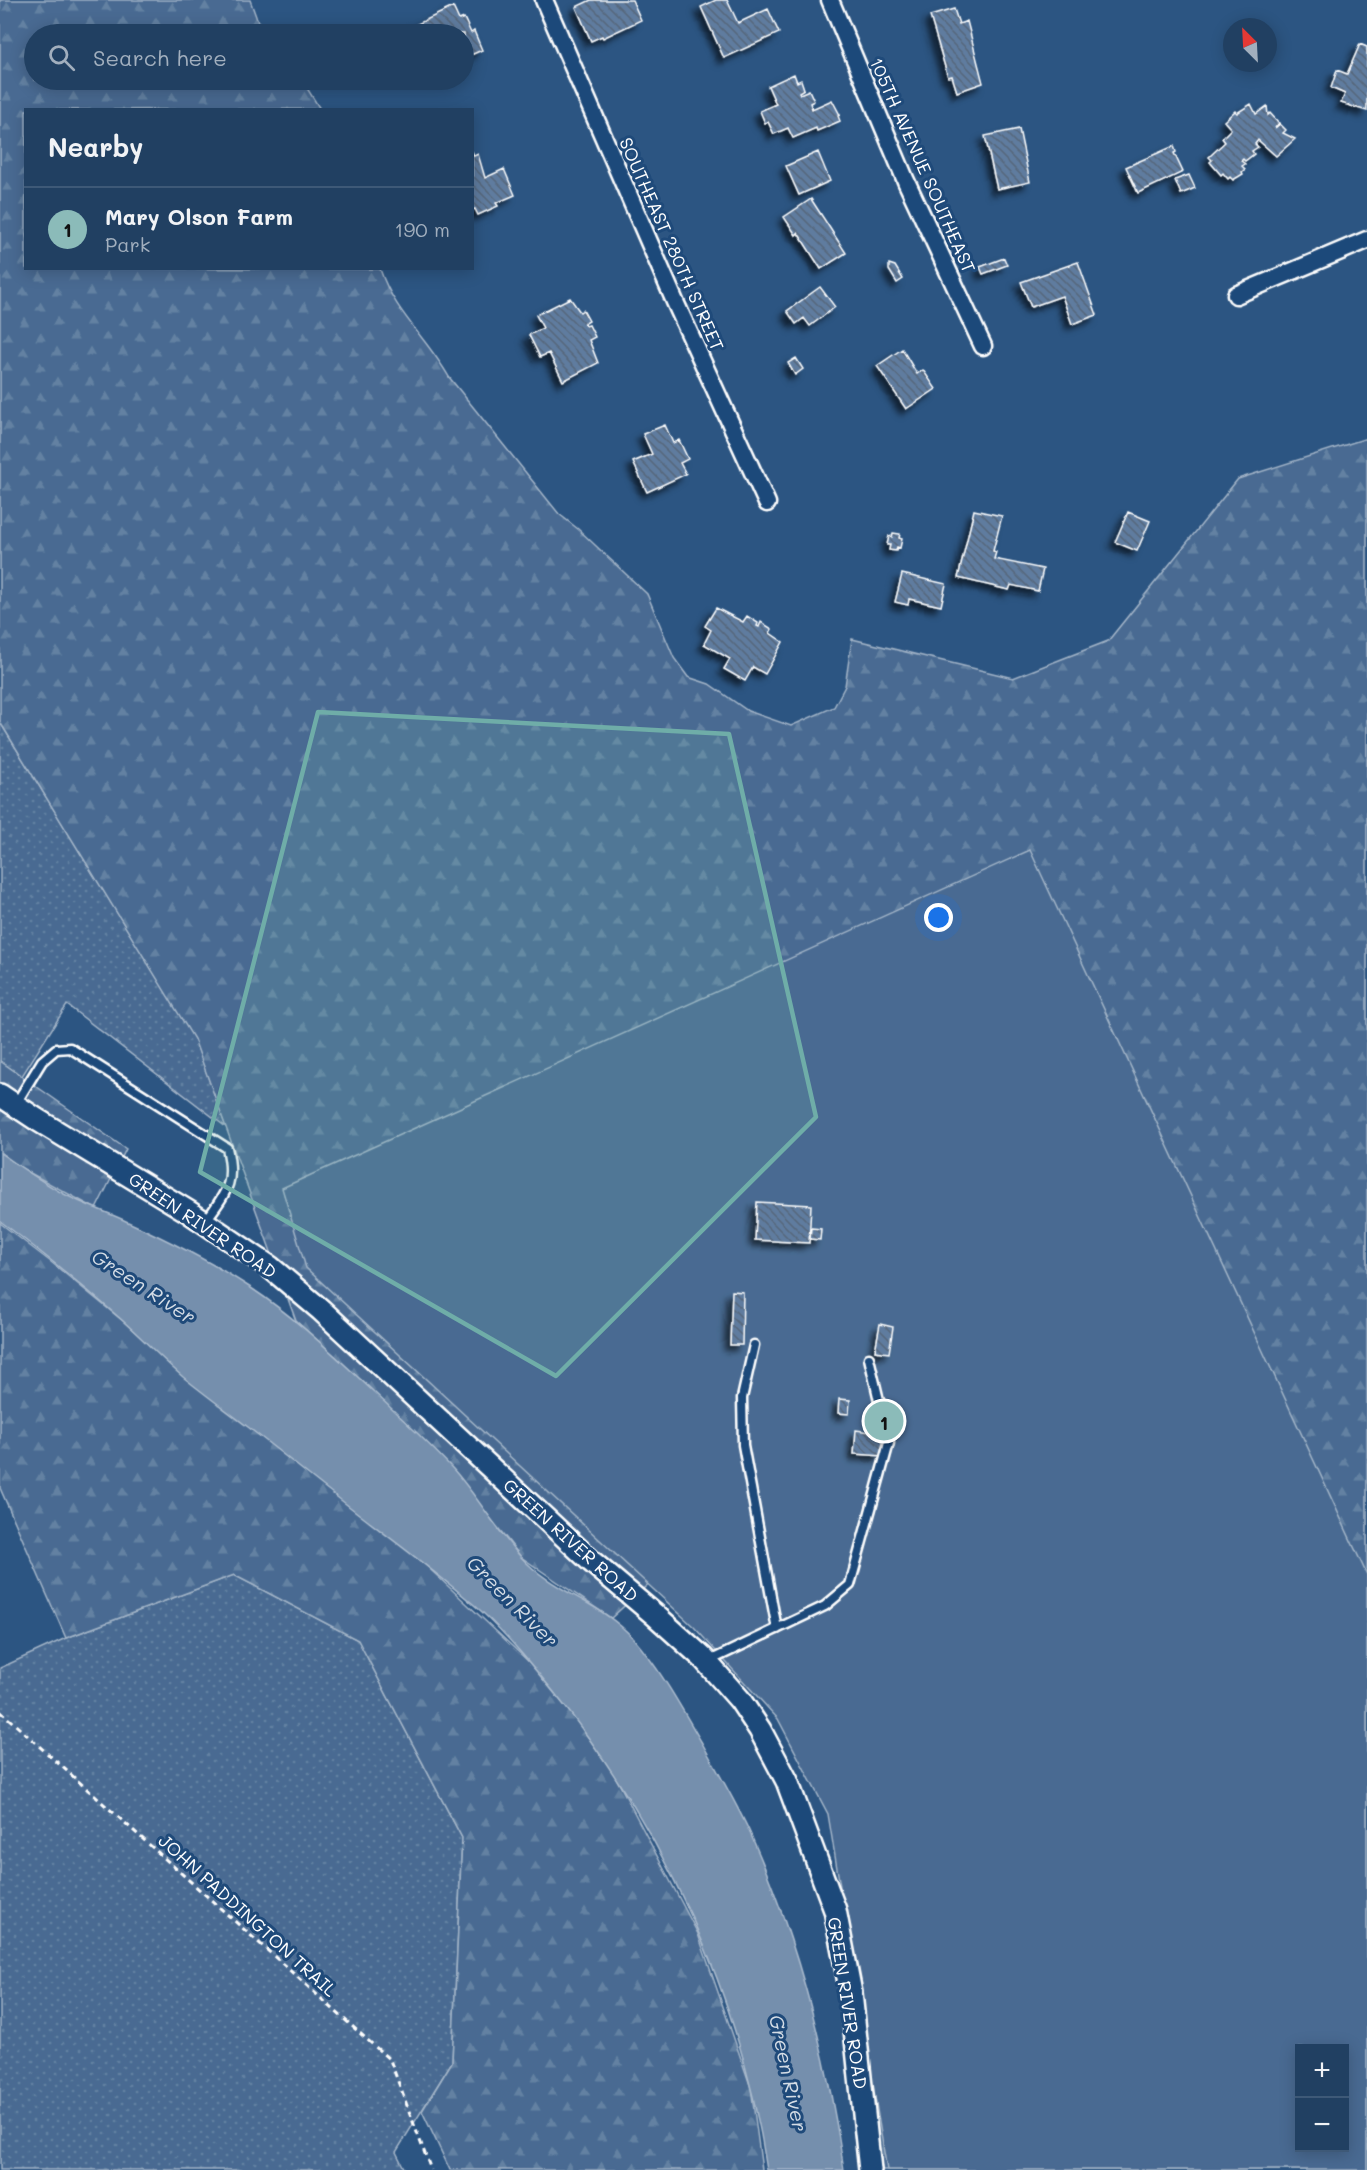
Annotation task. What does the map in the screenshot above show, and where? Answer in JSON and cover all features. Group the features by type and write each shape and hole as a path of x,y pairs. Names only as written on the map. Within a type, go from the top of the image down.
{"street":[{"name":"SOUTHEAST 280TH STREET","path":"544,0 676,304 767,503"},
{"name":"105TH AVENUE SOUTHEAST","path":"830,0 906,181 983,346"},
{"path":"1236,295 1367,240"},
{"name":"GREEN RIVER ROAD","path":"7,1100 204,1222 270,1267 321,1310 592,1562 656,1615 706,1662 740,1700 760,1730 787,1781 835,1910 851,1993 870,2170"}],"lane":[{"path":"7,1100 56,1049 70,1048 227,1148 231,1164 229,1188 204,1222"},
{"path":"754,1345 742,1398 743,1445 777,1629"},
{"path":"706,1662 825,1606 850,1585 888,1443 869,1358"}],"path":[{"name":"JOHN PADDINGTON TRAIL","path":"0,1711 390,2060 431,2170"}],"highlighted area":[{"path":"318,712 729,734 816,1117 556,1376 200,1172"}],"green space":[{"path":"0,0 250,0 259,24 24,24 24,90 308,90 319,108 24,108 24,270 380,270 402,312 449,377 559,514 647,594 674,658 688,677 709,684 748,711 791,726 834,707 845,686 852,639 1013,678 1108,641 1238,479 1367,438 1367,2170 867,2170 835,1910 958,1872 688,1548 611,1618 521,1557 451,1468 296,1321 194,1039 0,722"},
{"path":"0,722 194,1038 226,1127 67,1005 22,1076 0,1061"},
{"path":"1030,850 1367,1575 1367,2170 887,2170 828,1814 778,1719 694,1627 306,1268 282,1188"},
{"path":"0,1061 126,1149 96,1209 21,1168 0,1152"},
{"path":"0,1223 123,1321 183,1376 417,1557 528,1661 574,1717 614,1774 698,1934 751,2088 762,2170 450,2170 422,2111 452,2062 462,1838 358,1640 234,1575 66,1638 0,1488"},
{"path":"234,1575 358,1640 462,1838 452,2062 396,2152 405,2170 0,2170 0,1668 66,1638"}],"water":[{"name":"Green River","path":"0,1153 64,1194 144,1229 206,1261 251,1288 283,1311 344,1364 443,1459 521,1557 548,1580 621,1626 643,1650 678,1702 734,1800 768,1875 809,1999 829,2084 844,2170 767,2170 755,2105 738,2041 717,1978 691,1917 662,1857 629,1799 593,1744 536,1670 500,1630 464,1596 183,1377 93,1295 0,1221"}],"building":[{"path":"591,0 632,0 641,20 603,38 602,36 591,41 576,7"},
{"path":"716,0 727,0 738,23 768,9 779,33 724,58 701,7"},
{"path":"453,7 459,20 464,18 467,24 417,24"},
{"path":"954,9 959,24 967,21 983,83 957,92 952,76 948,77 930,16"},
{"path":"474,31 482,50 474,54"},
{"path":"1360,44 1367,47 1367,111 1341,103 1345,94 1331,88 1337,70 1347,74"},
{"path":"794,74 797,82 801,80 804,89 799,92 800,94 809,90 814,101 810,103 812,109 832,100 840,115 838,116 840,121 793,138 788,128 774,134 768,122 765,123 760,111 776,104 768,86"},
{"path":"1251,104 1256,114 1267,106 1268,115 1270,113 1279,123 1275,128 1280,124 1286,130 1283,133 1295,139 1276,156 1258,140 1255,144 1258,147 1252,151 1254,154 1245,161 1243,159 1241,161 1245,164 1242,166 1245,169 1243,174 1233,180 1230,177 1228,179 1223,173 1221,175 1210,162 1212,160 1209,157 1225,142 1222,138 1231,129 1224,121 1235,111 1237,113"},
{"path":"1019,129 1030,182 997,189 985,136"},
{"path":"1174,146 1176,152 1174,153 1183,172 1138,193 1126,167"},
{"path":"818,152 830,181 799,195 786,166"},
{"path":"478,154 485,178 504,169 515,195 496,203 498,206 478,215 475,209 474,156"},
{"path":"1189,175 1195,188 1181,194 1175,180"},
{"path":"811,199 846,253 821,269 798,233 796,235 784,217"},
{"path":"1004,258 1007,265 983,274 980,267"},
{"path":"1078,262 1097,315 1072,324 1062,296 1031,307 1021,282"},
{"path":"889,264 895,266 903,279 897,283 889,270"},
{"path":"820,287 835,307 810,326 804,318 796,324 787,311"},
{"path":"570,298 580,312 583,310 589,321 584,324 589,325 595,337 589,340 598,363 563,381 549,353 540,357 529,335 543,328 536,315"},
{"path":"902,349 917,374 923,370 936,389 906,409 877,366"},
{"path":"796,358 803,369 795,375 788,363"},
{"path":"665,425 673,443 679,440 688,459 680,463 686,474 647,492 633,462 652,454 643,434"},
{"path":"974,510 1002,516 993,551 996,552 994,559 1043,569 1038,591 1011,585 1009,590 958,578"},
{"path":"1128,512 1150,521 1137,551 1115,542"},
{"path":"893,533 900,534 899,538 902,539 900,548 897,547 896,551 889,550 890,545 887,545 889,536 892,537"},
{"path":"902,574 946,584 941,606 909,599 908,605 895,602"},
{"path":"716,608 743,622 747,616 758,623 759,627 761,622 772,629 770,633 783,642 765,674 753,667 745,681 724,669 730,659 704,644 711,630 705,626"},
{"path":"757,1202 811,1205 809,1243 755,1240"},
{"path":"811,1228 821,1229 820,1240 810,1239"},
{"path":"732,1291 743,1292 742,1345 730,1345"},
{"path":"880,1324 893,1327 889,1353 875,1351"},
{"path":"839,1399 850,1400 849,1414 838,1413"},
{"path":"856,1430 884,1434 883,1456 854,1454"}],"place":[{"name":"Mary Olson Farm","path":"884,1421"}]}
